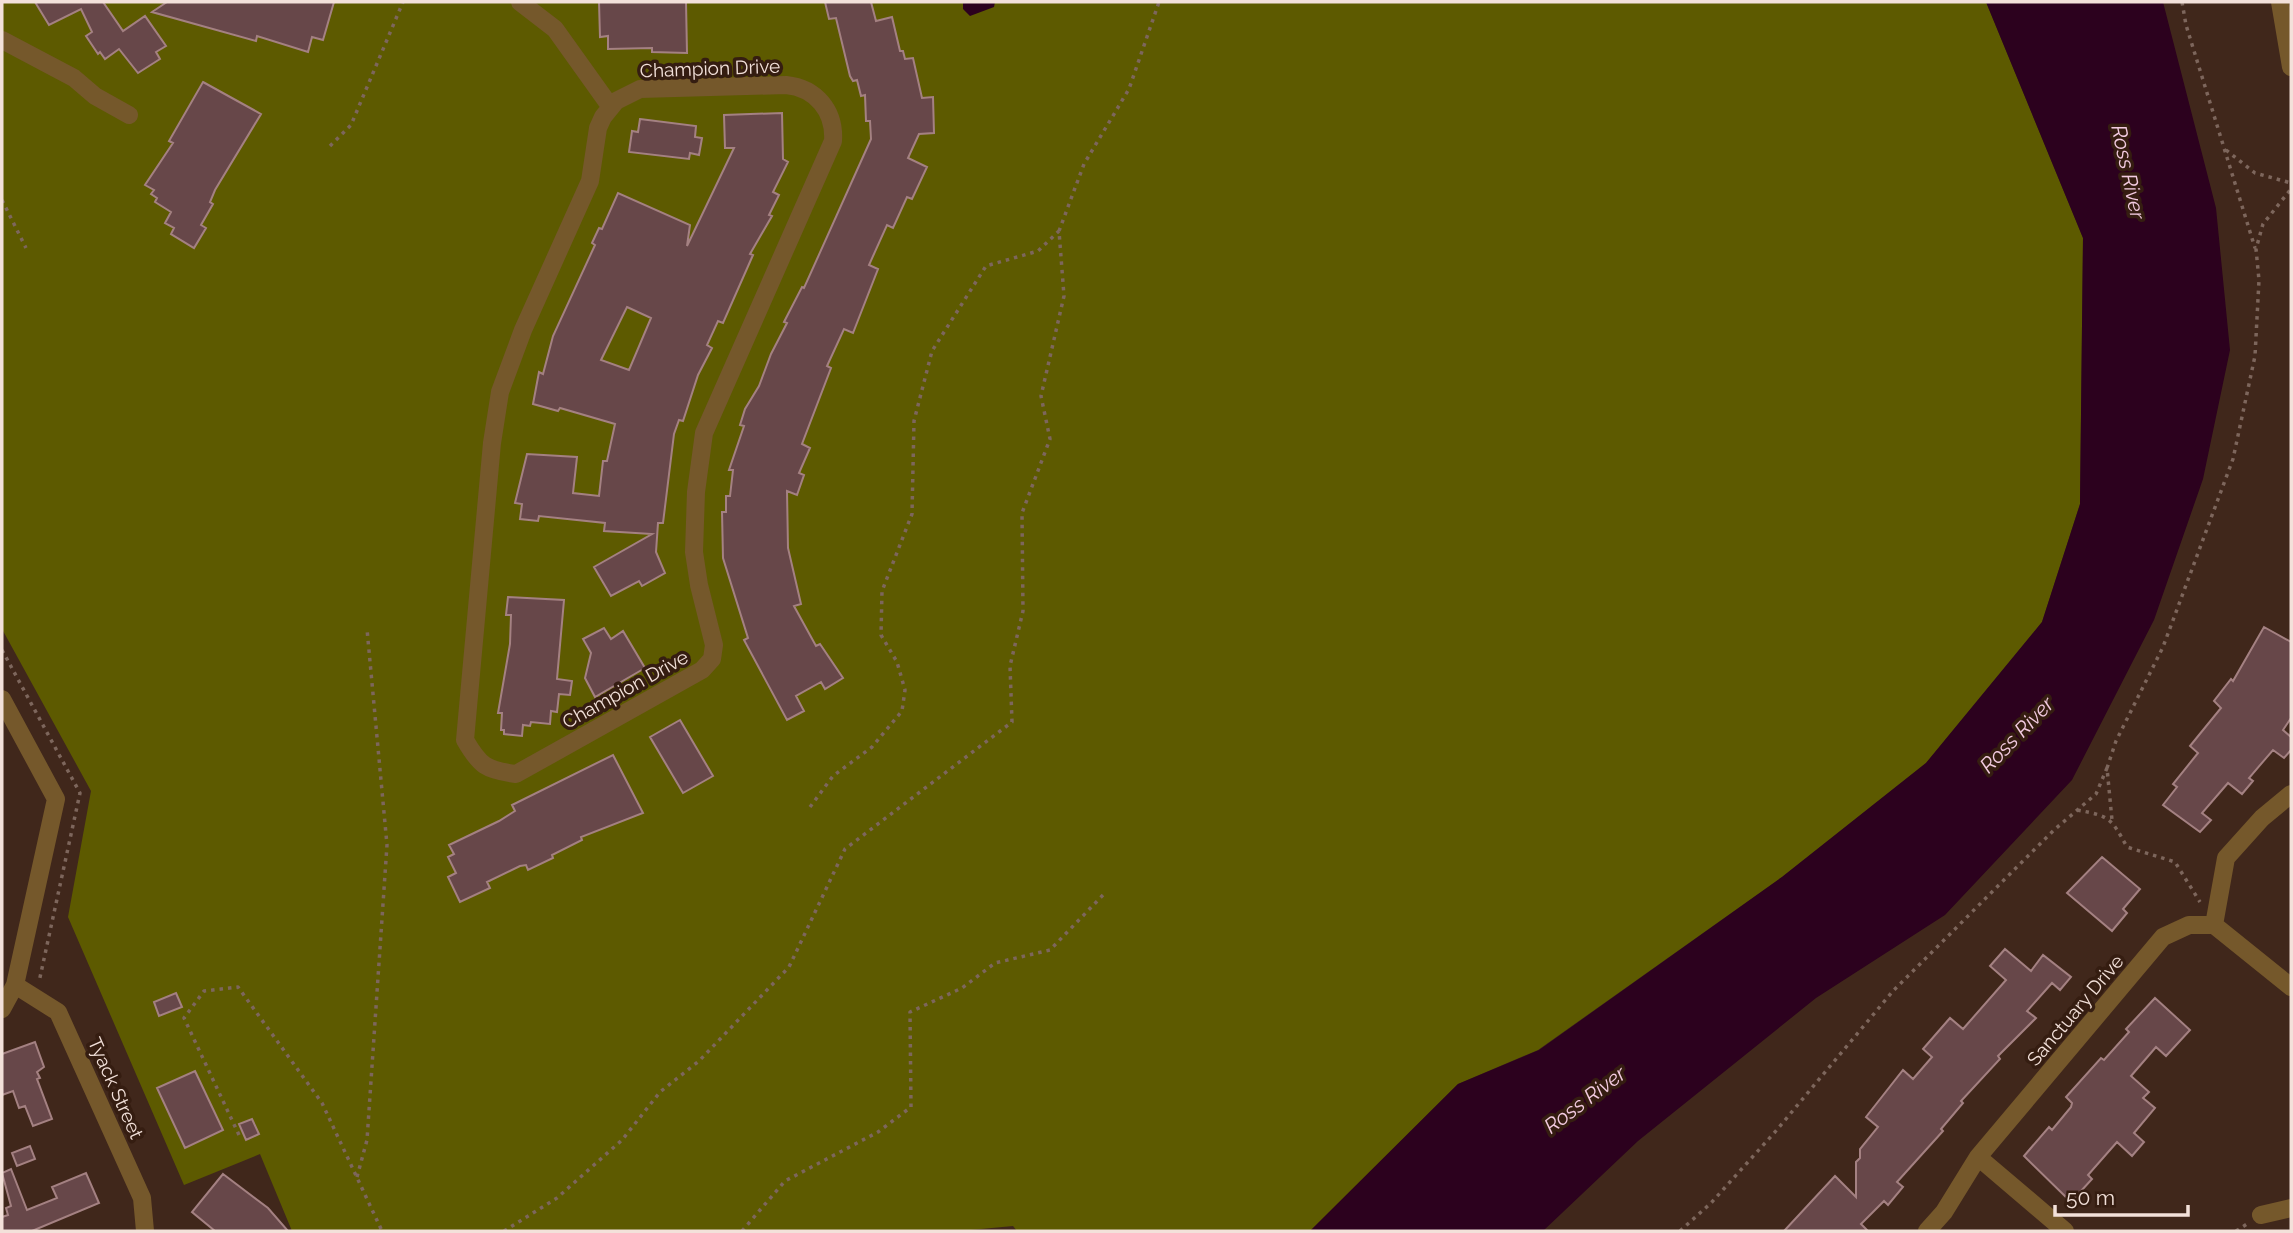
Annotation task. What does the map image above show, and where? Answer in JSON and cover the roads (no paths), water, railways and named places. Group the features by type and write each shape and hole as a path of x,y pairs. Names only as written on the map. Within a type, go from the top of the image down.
{"street":[{"path":"520,2 555,29 610,106"},
{"path":"2280,2 2291,67"},
{"path":"2,40 74,78 95,96 129,115"},
{"name":"Champion Drive","path":"796,86 807,90 825,106 832,122 833,141 704,433 695,492 694,542 699,585 715,645 712,659 702,670 516,774 490,770 475,758 465,740 492,443 500,392 523,330 590,181 598,128 610,106 627,94 651,88 796,86"},
{"path":"2,699 56,799 15,985 2,1009"},
{"path":"2291,794 2262,818 2226,858 2214,925 2291,987"},
{"name":"Sanctuary Drive","path":"1927,1231 1944,1212 1978,1157 2163,937 2189,925 2214,925"},
{"name":"Tyack Street","path":"15,985 58,1012 142,1198 145,1231"},
{"path":"1978,1157 2065,1231"},
{"path":"2261,1215 2291,1208"}],"water":[{"path":"963,2 995,2 994,7 970,16 963,9"},
{"name":"Ross River","path":"1986,2 2163,2 2216,208 2230,350 2203,479 2154,620 2072,780 1945,915 1816,998 1638,1141 1543,1231 1310,1231 1458,1084 1539,1050 1782,877 1926,763 2042,622 2080,504 2083,238"}]}
